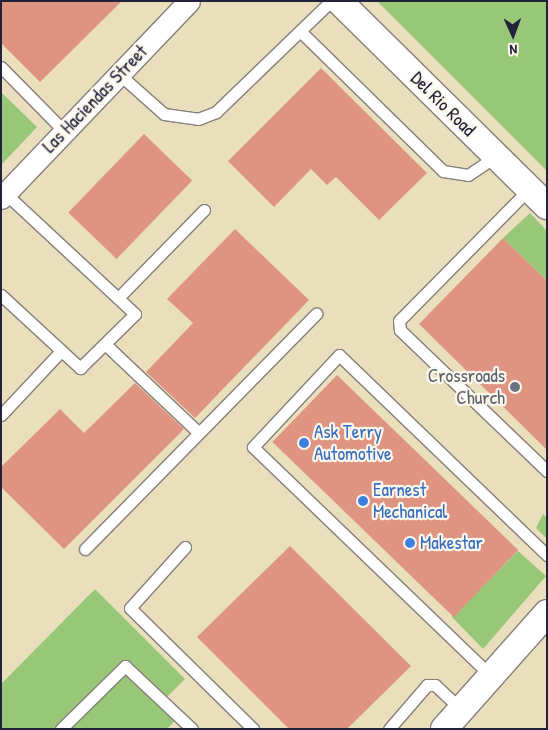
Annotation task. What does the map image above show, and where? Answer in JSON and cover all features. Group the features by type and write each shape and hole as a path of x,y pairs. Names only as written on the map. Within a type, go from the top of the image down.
{"street":[{"name":"Las Haciendas Street","path":"3,195 189,1"},
{"name":"Del Rio Road","path":"339,1 538,197"},
{"path":"444,729 547,613"}],"lane":[{"path":"119,74 164,114 198,119 216,112 331,1"},
{"path":"300,30 443,171 468,175 496,156"},
{"path":"1,67 64,131"},
{"path":"1,295 80,368 135,314 3,195"},
{"path":"538,197 399,321 400,330 547,471"},
{"path":"118,298 204,210"},
{"path":"85,549 316,314"},
{"path":"104,344 199,433"},
{"path":"1,415 61,351"},
{"path":"491,676 253,447 339,355 547,555"},
{"path":"185,547 130,608 252,729"},
{"path":"61,729 125,666 192,729"},
{"path":"389,729 427,685 435,685 461,710"}],"green space":[{"path":"377,1 547,1 547,171"},
{"path":"1,92 37,127 1,165"},
{"path":"530,213 547,231 547,281 503,238"},
{"path":"543,514 547,518 547,539 536,528"},
{"path":"518,551 546,576 483,649 452,617"},
{"path":"95,589 185,679 166,698 181,714 167,729 1,729 1,684"}],"building":[{"path":"1,1 122,1 40,82 1,43"},
{"path":"321,68 427,173 379,220 336,177 327,185 311,169 274,207 228,161"},
{"path":"144,134 192,181 116,259 68,212"},
{"path":"235,229 309,300 195,418 146,372 193,323 167,299"},
{"name":"Crossroads Church","path":"503,238 547,281 547,450 419,324"},
{"path":"337,375 518,550 454,617 272,442"},
{"path":"135,383 184,429 64,549 1,487 1,467 60,409 84,433"},
{"path":"290,546 411,666 347,729 289,729 197,637"}],"place":[{"name":"Crossroads Church","path":"515,387"},
{"name":"Ask Terry Automotive","path":"304,443"},
{"name":"Earnest Mechanical","path":"363,501"},
{"name":"Makestar","path":"410,543"}]}
